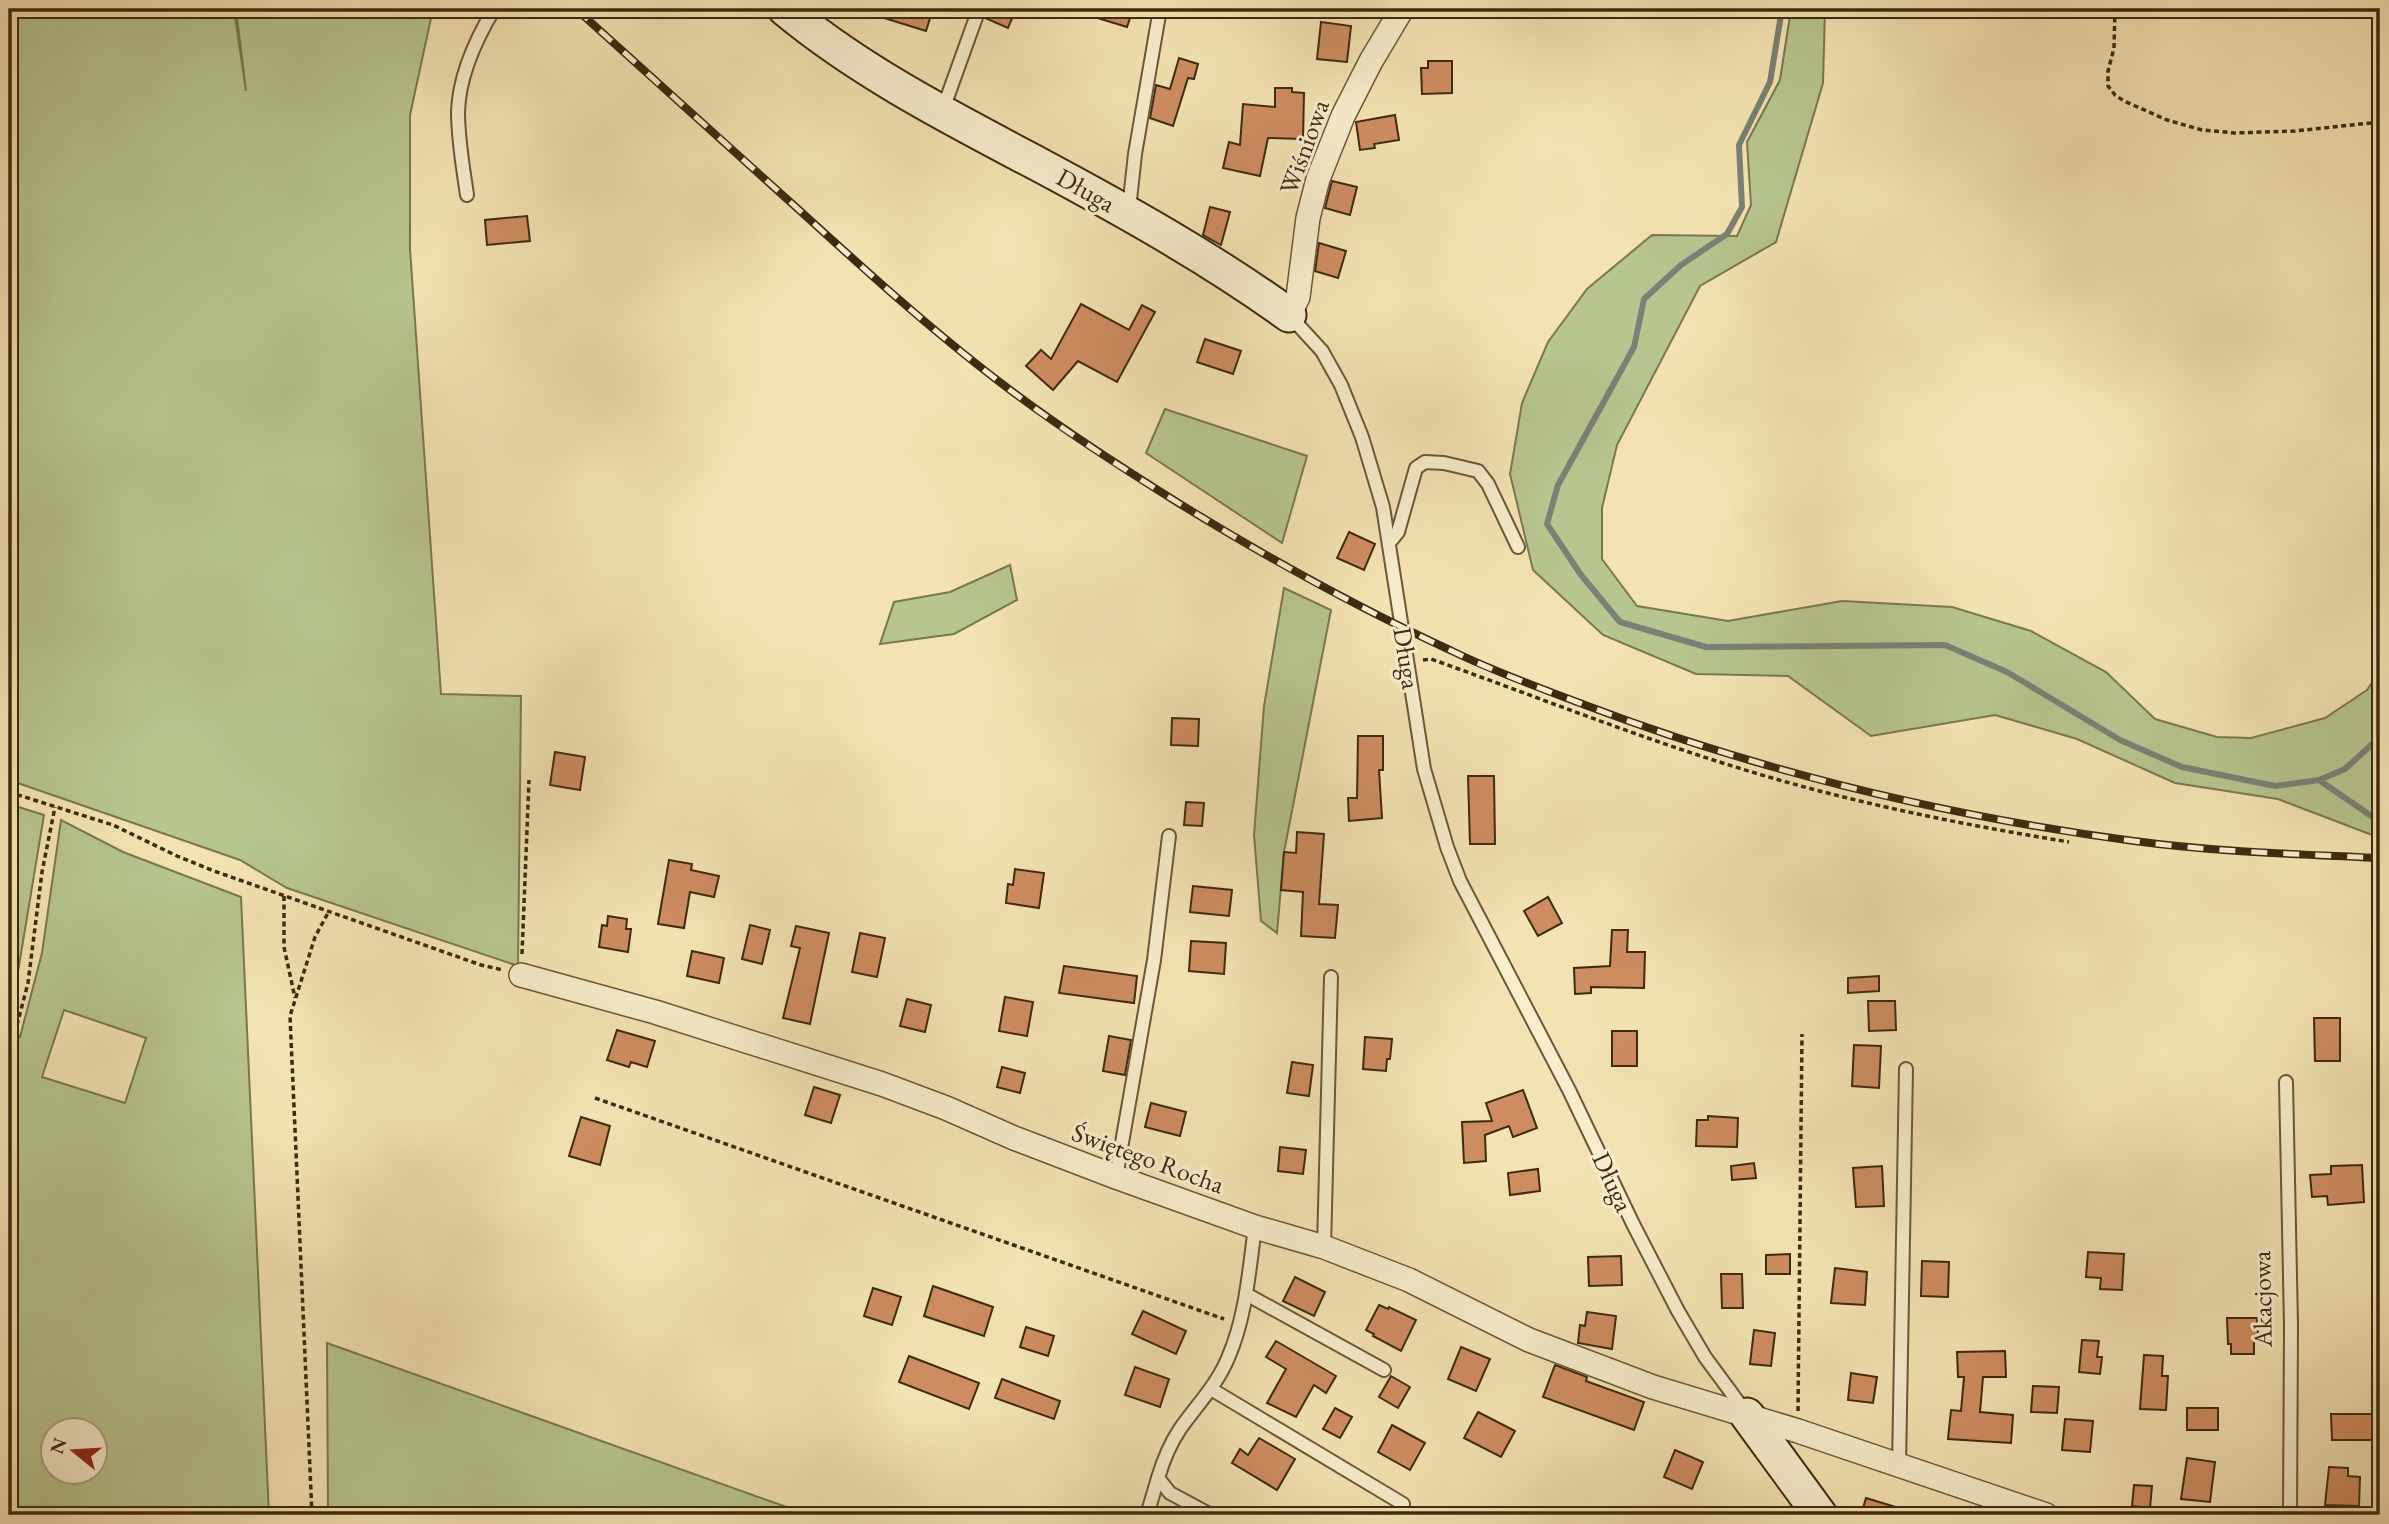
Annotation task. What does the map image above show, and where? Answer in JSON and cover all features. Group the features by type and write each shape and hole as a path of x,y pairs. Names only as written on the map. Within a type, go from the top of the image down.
{"street":[{"name":"Długa","path":"785,9 809,29 864,66 942,112 1129,213 1289,315"},
{"name":"Wiśniowa","path":"1289,315 1298,297 1308,218 1318,179 1343,116 1402,9"},
{"name":"Świętego Rocha","path":"521,975 655,1012 882,1084 1116,1177 1255,1227 1324,1247 1430,1289 1529,1340 1653,1387 1747,1415"},
{"name":"Długa","path":"1747,1415 1820,1515"},
{"path":"1747,1415 2046,1515"}],"lane":[{"path":"467,195 459,141 458,110 463,83 478,37 494,9"},
{"path":"942,112 979,9"},
{"path":"1129,213 1135,154 1160,9"},
{"name":"Długa","path":"1289,315 1322,351 1341,385 1369,460 1383,507 1424,769 1460,881 1569,1090 1678,1311 1705,1357 1747,1415"},
{"path":"1388,543 1398,532 1416,468 1425,462 1464,466 1478,471 1489,484 1518,547"},
{"path":"1116,1177 1154,960 1169,836"},
{"path":"1324,1247 1331,977"},
{"path":"1899,1466 1905,1253 1906,1069"},
{"name":"Akacjowa","path":"2286,1082 2291,1325 2290,1515"},
{"path":"1147,1515 1164,1460 1178,1432 1211,1389 1228,1360 1240,1325 1255,1227"},
{"path":"1246,1294 1384,1370"},
{"path":"1211,1389 1403,1504"},
{"path":"1158,1478 1170,1493 1211,1515"}],"path":[{"path":"2115,9 2108,86 2124,101 2167,120 2202,130 2235,133 2295,131 2380,122"},
{"path":"1408,661 1431,659 1621,730 1831,795 2069,842"},
{"path":"9,792 113,825 177,856 284,896 481,965 521,975 529,780"},
{"path":"17,1025 27,984 42,872 55,807"},
{"path":"284,896 284,947 295,1000"},
{"path":"310,1515 290,1016 315,937 329,911"},
{"path":"1798,1431 1802,1034"},
{"path":"595,1098 1240,1325"}],"green space":[{"path":"9,9 234,9 246,91 236,9 433,9 410,115 410,249 441,694 521,696 518,966 287,888 240,860 9,780"},
{"path":"1791,9 1825,9 1823,83 1776,242 1700,286 1617,445 1602,508 1602,559 1637,606 1728,621 1842,601 1952,607 2031,631 2106,672 2155,719 2217,737 2251,738 2325,718 2367,690 2380,671 2380,838 2278,799 2175,783 2077,739 1995,715 1871,736 1788,676 1696,674 1603,635 1533,570 1510,474 1522,403 1548,342 1587,289 1652,235 1737,236 1751,205 1747,142 1780,80"},
{"path":"1165,409 1307,456 1282,543 1146,453"},
{"path":"1010,565 1017,600 954,634 880,644 894,602 950,592"},
{"path":"1284,588 1331,610 1284,852 1277,933 1261,921 1254,835 1264,706"},
{"path":"9,804 44,815 9,1026"},
{"path":"61,820 123,852 241,897 269,1515 9,1515 9,1026 20,1037 42,953","holes":["64,1010 146,1038 125,1103 42,1077"]},
{"path":"327,1343 809,1515 328,1515"}],"building":[{"path":"866,9 933,9 926,31 865,12"},
{"path":"988,9 1016,9 1008,28 985,18"},
{"path":"1081,9 1133,9 1127,27 1081,13"},
{"path":"1321,22 1351,26 1347,62 1317,59"},
{"path":"1179,58 1198,64 1194,79 1188,78 1173,126 1150,118 1156,85 1170,89"},
{"path":"1428,61 1452,61 1452,93 1422,94 1421,68 1428,68"},
{"path":"1275,88 1292,88 1292,92 1304,93 1303,139 1268,138 1260,176 1223,168 1229,142 1240,145 1243,104 1275,107"},
{"path":"1395,115 1399,140 1374,144 1375,148 1360,150 1356,122"},
{"path":"1332,181 1357,187 1350,215 1325,208"},
{"path":"1210,207 1230,212 1221,245 1203,235"},
{"path":"527,216 530,241 487,245 485,220"},
{"path":"1319,243 1346,251 1338,278 1315,271"},
{"path":"1081,304 1129,330 1142,305 1155,312 1117,382 1078,361 1053,390 1026,366 1041,350 1051,359"},
{"path":"1205,339 1241,351 1233,374 1197,362"},
{"path":"1349,532 1375,544 1364,570 1337,558"},
{"path":"1172,718 1199,719 1198,746 1171,745"},
{"path":"1358,736 1383,736 1383,770 1379,770 1382,818 1349,821 1348,798 1357,798"},
{"path":"555,752 585,757 580,790 550,785"},
{"path":"1468,776 1494,776 1495,844 1470,844"},
{"path":"1186,802 1204,803 1202,826 1184,825"},
{"path":"1297,832 1324,834 1319,904 1338,905 1335,938 1301,936 1303,892 1281,890 1284,852 1296,853"},
{"path":"669,860 692,864 691,870 719,876 714,897 690,892 684,928 658,924"},
{"path":"1015,869 1044,873 1039,908 1006,903 1008,884 1013,885"},
{"path":"1193,886 1232,890 1229,916 1190,912"},
{"path":"1548,897 1562,923 1538,936 1524,911"},
{"path":"608,916 627,919 626,929 631,929 628,952 599,947 602,925 607,926"},
{"path":"750,925 770,930 762,964 742,959"},
{"path":"796,926 829,933 810,1024 783,1018 800,948 791,946"},
{"path":"1612,930 1628,930 1627,952 1645,952 1644,988 1591,987 1591,993 1575,994 1574,968 1610,966"},
{"path":"860,933 885,938 877,977 852,972"},
{"path":"1191,941 1226,943 1224,974 1189,971"},
{"path":"692,951 724,958 719,983 687,976"},
{"path":"1064,966 1137,976 1134,1003 1059,993"},
{"path":"1879,976 1879,991 1848,993 1848,978"},
{"path":"1005,997 1033,1002 1027,1036 999,1031"},
{"path":"907,999 931,1005 925,1032 900,1026"},
{"path":"1868,1001 1895,1001 1896,1030 1869,1031"},
{"path":"2314,1018 2340,1018 2340,1061 2315,1061"},
{"path":"617,1030 655,1041 647,1067 631,1062 629,1067 607,1060"},
{"path":"1612,1031 1637,1031 1637,1066 1612,1066"},
{"path":"1109,1036 1131,1040 1125,1075 1103,1071"},
{"path":"1365,1037 1392,1039 1386,1071 1363,1069"},
{"path":"1854,1045 1881,1046 1879,1088 1852,1086"},
{"path":"1292,1062 1313,1065 1309,1096 1287,1093"},
{"path":"1002,1067 1025,1073 1020,1093 997,1087"},
{"path":"814,1087 840,1095 831,1123 805,1115"},
{"path":"1523,1090 1537,1128 1513,1137 1509,1126 1485,1135 1486,1161 1464,1163 1462,1122 1492,1121 1486,1103"},
{"path":"1151,1103 1186,1112 1180,1136 1145,1127"},
{"path":"1708,1116 1738,1118 1737,1147 1696,1146 1697,1120 1708,1120"},
{"path":"581,1117 610,1126 600,1165 569,1156"},
{"path":"1280,1147 1306,1150 1303,1174 1278,1171"},
{"path":"1754,1163 1756,1178 1732,1180 1731,1166"},
{"path":"2362,1165 2364,1202 2328,1205 2327,1196 2312,1197 2310,1175 2331,1174 2331,1166"},
{"path":"1882,1166 1884,1206 1856,1207 1853,1168"},
{"path":"1538,1169 1540,1191 1510,1195 1508,1173"},
{"path":"2088,1252 2124,1254 2122,1290 2100,1289 2101,1278 2086,1277"},
{"path":"1790,1254 1790,1274 1766,1274 1766,1255"},
{"path":"1621,1256 1622,1285 1589,1286 1588,1257"},
{"path":"1922,1261 1949,1262 1948,1297 1921,1296"},
{"path":"1835,1268 1867,1272 1865,1305 1831,1303"},
{"path":"1721,1274 1742,1274 1743,1308 1722,1308"},
{"path":"1295,1277 1325,1292 1314,1316 1283,1301"},
{"path":"933,1286 993,1307 984,1336 924,1316"},
{"path":"873,1288 901,1297 892,1325 864,1316"},
{"path":"1379,1305 1416,1320 1401,1351 1366,1330"},
{"path":"1143,1311 1186,1331 1176,1354 1132,1334"},
{"path":"1587,1312 1616,1316 1612,1349 1578,1343 1580,1325 1585,1326"},
{"path":"2227,1318 2257,1318 2258,1335 2254,1335 2254,1354 2231,1354"},
{"path":"1026,1327 1054,1336 1048,1356 1020,1347"},
{"path":"1754,1330 1775,1333 1771,1366 1750,1364"},
{"path":"2082,1340 2099,1341 2097,1357 2102,1357 2100,1374 2079,1372"},
{"path":"1276,1341 1336,1376 1326,1393 1314,1385 1296,1417 1267,1403 1286,1369 1266,1357"},
{"path":"1461,1347 1490,1359 1476,1391 1448,1379"},
{"path":"2005,1351 2006,1377 1983,1377 1980,1412 2013,1415 2011,1443 1948,1439 1951,1410 1961,1411 1964,1377 1958,1377 1957,1352"},
{"path":"2144,1355 2163,1356 2162,1376 2168,1376 2166,1410 2140,1409"},
{"path":"909,1356 979,1383 969,1409 899,1382"},
{"path":"1555,1365 1587,1377 1586,1381 1644,1402 1634,1430 1543,1397"},
{"path":"1135,1367 1169,1379 1160,1407 1125,1395"},
{"path":"1851,1373 1877,1377 1873,1403 1848,1400"},
{"path":"1391,1376 1410,1387 1398,1408 1379,1397"},
{"path":"1002,1379 1060,1401 1054,1419 995,1398"},
{"path":"2033,1386 2059,1387 2057,1413 2031,1412"},
{"path":"1335,1408 1352,1417 1340,1438 1323,1429"},
{"path":"2187,1408 2218,1408 2218,1430 2187,1430"},
{"path":"1478,1412 1515,1431 1501,1457 1464,1438"},
{"path":"2331,1414 2372,1414 2373,1440 2332,1440"},
{"path":"2065,1419 2093,1421 2090,1452 2062,1450"},
{"path":"1392,1425 1425,1443 1410,1470 1378,1452"},
{"path":"1259,1438 1295,1459 1277,1490 1232,1463 1240,1449 1248,1455"},
{"path":"1675,1450 1703,1462 1692,1489 1664,1477"},
{"path":"2187,1458 2215,1462 2210,1502 2181,1499"},
{"path":"2329,1467 2348,1468 2348,1476 2360,1477 2359,1506 2325,1505"},
{"path":"2134,1485 2152,1486 2150,1508 2132,1506"},
{"path":"1866,1498 1909,1511 1909,1515 1861,1515"}],"waterway":[{"path":"1782,9 1770,82 1739,145 1742,207 1727,234 1681,265 1644,299 1634,347 1558,485 1547,524 1581,575 1620,622 1706,647 1945,645 2007,672 2120,740 2182,767 2275,786 2319,780 2380,822"},
{"path":"2319,780 2345,769 2380,737"}],"railway":[{"path":"576,9 898,298 1023,399 1112,461 1213,524 1314,582 1417,635 1501,673 1652,729 1787,771 1924,805 2064,831 2165,845 2380,858"}]}
